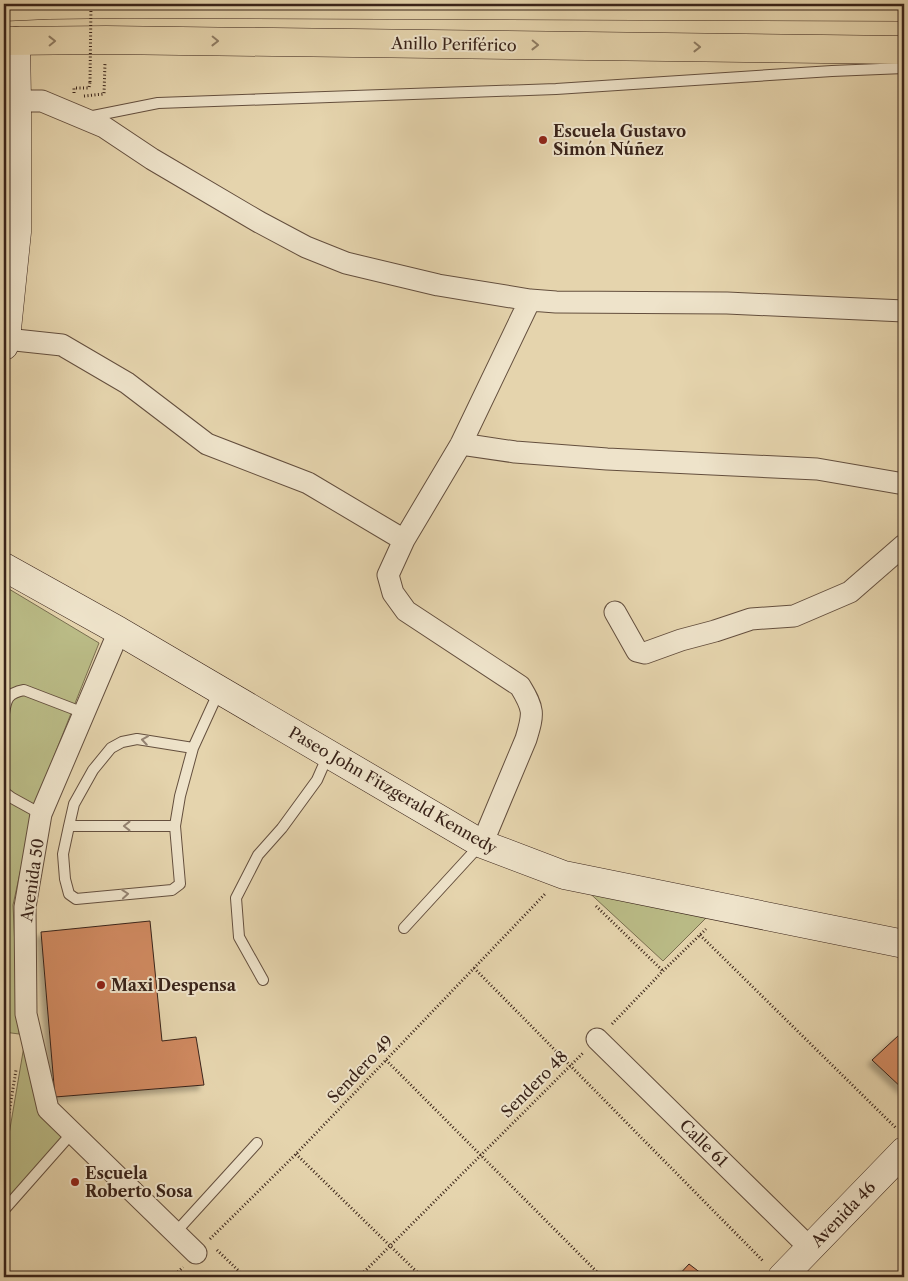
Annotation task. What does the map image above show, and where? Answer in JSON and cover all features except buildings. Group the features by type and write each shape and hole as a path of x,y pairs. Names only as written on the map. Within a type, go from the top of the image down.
{"highway":[{"path":"4,7 47,4 137,4 904,7"},
{"name":"Anillo Periférico","path":"10,41 106,40 904,50"}],"street":[{"path":"10,41 17,101 17,232 5,341 62,345 127,384 207,444 308,483 404,540"},
{"path":"17,101 42,101 104,127 168,169 306,247 346,263 429,283 530,300 556,302 727,303 904,311"},
{"path":"482,844 526,739 532,721 530,704 520,686 406,611 393,593 388,575 404,540 461,444 530,300"},
{"path":"461,444 515,452 607,459 817,469 904,484"},
{"path":"615,612 637,652 645,653 751,619 794,616 850,592 904,545"},
{"name":"Paseo John Fitzgerald Kennedy","path":"4,566 119,631 482,844 564,875 904,944"},
{"name":"Avenida 50","path":"119,631 41,814 25,907 26,1014 48,1109 175,1233 202,1247"},
{"name":"Calle 61","path":"597,1039 810,1248"},
{"name":"Avenida 46","path":"782,1272 810,1248 901,1140"}],"lane":[{"path":"82,119 158,103 556,89 832,70 904,68"},
{"path":"4,714 6,701 14,692 24,690 84,713"},
{"path":"193,748 136,739 122,742 111,748 93,770 74,804 63,854 64,879 69,894 76,899 172,890 180,884 175,826 180,796 193,748 219,690"},
{"path":"262,980 239,937 236,898 258,855 282,828 317,780 328,754"},
{"path":"4,792 41,814"},
{"path":"69,826 175,826"},
{"path":"404,928 482,844"},
{"path":"4,1210 72,1133"},
{"path":"175,1233 257,1143"}],"path":[{"path":"74,96 74,88 90,88 91,4"},
{"path":"82,96 104,94 106,40"},
{"name":"Sendero 49","path":"173,1277 296,1154 564,875"},
{"path":"592,902 663,970"},
{"name":"Sendero 48","path":"359,1277 597,1039 663,970 728,909"},
{"path":"700,935 901,1140"},
{"path":"474,968 570,1066 782,1272"},
{"path":"386,1060 602,1277"},
{"path":"4,1144 16,1069"},
{"path":"296,1154 422,1277"},
{"path":"202,1247 245,1277"}],"green space":[{"path":"4,586 99,643 35,804 13,905 19,1034 4,1032"},
{"path":"582,886 709,915 663,961"},
{"path":"24,1046 65,1134 4,1206 4,1164"}],"place":[{"name":"Escuela Gustavo Simón Núñez","path":"543,140"},
{"name":"Maxi Despensa","path":"101,985"},
{"name":"Escuela Roberto Sosa","path":"75,1182"}]}
